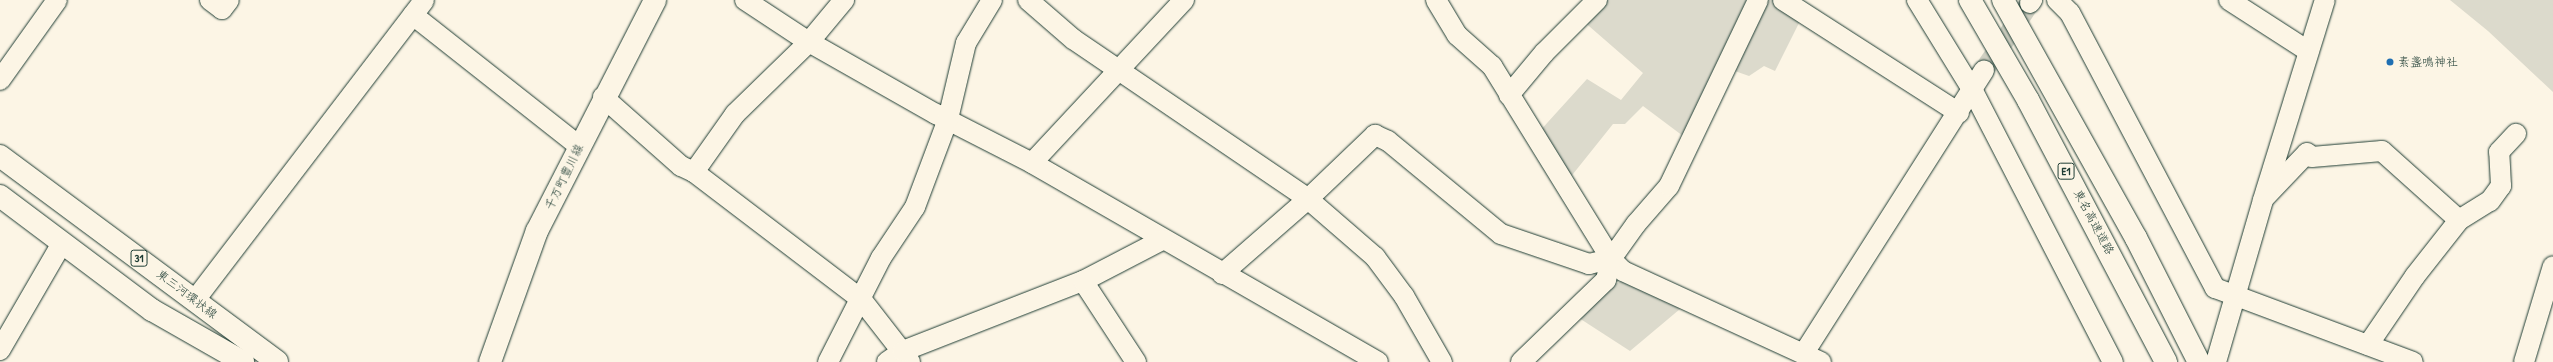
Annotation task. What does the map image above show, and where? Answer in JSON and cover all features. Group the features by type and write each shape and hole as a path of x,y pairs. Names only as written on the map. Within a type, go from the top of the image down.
{"main road":[{"name":"千万町豊川線","path":"490,362 537,231 603,97 655,0"},
{"name":"東名高速道路","path":"1970,0 2036,114 2162,353"},
{"name":"E1","path":"2003,0 2136,238 2199,362"},
{"name":"東三河環状線","path":"0,156 277,362"},
{"path":"0,196 152,310 243,362"}],"street":[{"path":"0,80 57,0"},
{"path":"210,0 222,9 229,0"},
{"path":"745,0 809,42 948,119 1032,163 1162,240 1378,362"},
{"path":"694,172 736,114 809,42 844,0"},
{"path":"828,362 881,258 915,207 948,119 966,43 992,0"},
{"path":"1028,0 1072,39 1308,199 1375,256 1404,296 1442,362"},
{"path":"1032,163 1184,0"},
{"path":"1436,0 1457,35 1492,66 1612,259 1623,272 1813,358 1984,70"},
{"path":"1509,95 1544,53 1597,0"},
{"path":"1521,362 1606,280 1612,259 1636,224 1669,186 1758,0"},
{"path":"1783,0 1959,113"},
{"path":"1917,0 1972,91 2113,362"},
{"path":"2057,0 2070,13 2215,288 2236,295 2372,352 2413,362"},
{"path":"2229,0 2308,51"},
{"path":"2216,362 2263,200 2325,0"},
{"path":"195,300 418,7 579,146"},
{"path":"603,97 681,166 694,172 861,299 906,357"},
{"path":"2372,352 2414,276 2459,220 2490,201 2502,186 2500,152 2516,134"},
{"path":"1222,274 1308,199 1375,135 1388,141 1501,234 1589,264 1612,259"},
{"path":"2263,200 2307,153 2312,157 2382,151 2459,220"},
{"path":"886,362 906,357 1083,281 1162,240"},
{"path":"0,350 62,243"},
{"path":"2524,362 2553,266"},
{"path":"1083,281 1136,362"}],"shaded area":[{"path":"1602,0 1752,0 1687,139 1643,106 1625,124 1613,124 1569,179 1538,133 1587,79 1621,100 1643,73 1582,20"},
{"path":"1763,0 1777,0 1802,17 1775,71 1764,66 1749,76 1732,70"},
{"path":"2450,0 2553,0 2553,92 2488,31"},
{"path":"1624,280 1686,304 1630,351 1579,318 1615,284"}],"tunnel":[{"path":"1984,70 2030,3"}],"place":[{"name":"素盞鳴神社","path":"2390,62"}]}
